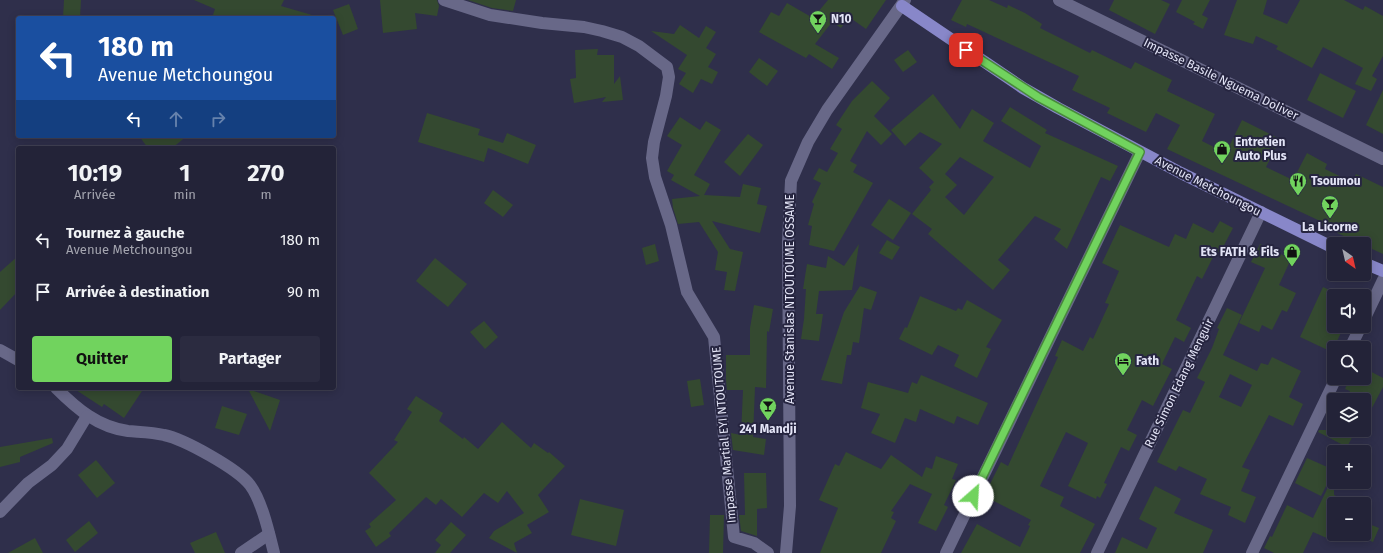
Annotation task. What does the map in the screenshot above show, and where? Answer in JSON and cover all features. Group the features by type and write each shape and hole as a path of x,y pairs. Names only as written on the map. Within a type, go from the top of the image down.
{"main road":[{"name":"Avenue Metchoungou","path":"903,3 1023,88 1140,152 1327,245"},
{"path":"1371,266 1383,271"}],"street":[{"name":"Impasse Martial EYI NTOUTOUME","path":"444,0 490,15 542,23 584,27 616,35 639,46 667,68 669,77 666,96 654,142 652,158 655,177 671,225 687,292 714,337 734,537 754,543 768,553"},
{"name":"Impasse Basile Nguema Doliver","path":"1059,0 1383,159"},
{"name":"Avenue Stanislas NTOUTOUME OSSAME","path":"786,553 790,506 788,242 789,195 791,181 808,142 827,110 903,3"},
{"path":"946,553 1140,152"},
{"name":"Rue Simon Edang Menguir","path":"1097,553 1261,212"},
{"path":"1371,305 1383,280"},
{"path":"0,350 16,359"},
{"path":"1252,553 1333,385"},
{"path":"58,390 87,416 105,425 126,430 165,435 208,454 239,474 250,484 257,499 270,534 274,553"},
{"path":"0,512 28,483 52,465 67,449 87,416"},
{"path":"241,553 270,534"}],"building":[{"path":"64,0 81,0 80,16 63,16"},
{"path":"194,0 284,0 281,6 312,15 213,16 215,9"},
{"path":"380,0 437,0 439,6 437,16 415,13 417,29 383,33"},
{"path":"468,0 516,0 513,11 492,8"},
{"path":"828,0 886,0 866,29 849,17 841,28 832,22 815,44 839,58 832,69 809,54 806,58 759,32 771,12 779,16 787,3 813,18"},
{"path":"962,0 989,0 1007,8 1008,5 1025,13 1042,24 1040,28 1090,53 1092,50 1131,69 1135,62 1172,80 1167,91 1215,114 1202,141 1226,153 1242,120 1280,139 1266,167 1293,180 1307,153 1327,164 1325,169 1352,182 1356,174 1383,187 1383,254 1371,248 1371,237 1346,237 1318,224 1320,221 1167,149 1180,125 1156,113 1146,132 1107,113 1110,108 1072,90 1079,76 967,24 966,27 951,20"},
{"path":"1114,0 1161,0 1170,4 1155,34 1109,10"},
{"path":"1182,0 1210,0 1202,15 1208,18 1203,29 1193,24 1195,22 1176,12"},
{"path":"1237,0 1267,0 1263,14 1287,24 1300,0 1344,0 1363,10 1365,6 1383,16 1383,56 1372,76 1377,79 1371,91 1355,84 1363,68 1323,47 1312,68 1276,49 1278,46 1256,36 1253,44 1224,35"},
{"path":"349,4 358,29 343,35 333,10"},
{"path":"680,25 699,38 706,26 716,32 706,48 716,54 708,67 718,72 712,84 701,79 693,93 679,84 686,73 678,69 687,55 651,31 674,34"},
{"path":"598,49 597,55 614,55 614,84 620,76 623,100 602,102 606,97 574,103 570,79 576,78 575,50"},
{"path":"908,50 917,62 903,72 894,60"},
{"path":"759,58 778,71 767,86 749,72"},
{"path":"1320,73 1356,91 1343,118 1307,100"},
{"path":"872,81 890,98 874,116 892,134 881,145 867,131 850,161 857,165 853,172 873,183 834,251 809,245 812,226 808,225 814,204 812,202 821,183 813,179 819,168 827,172 838,153 830,149 842,129 836,125 852,101"},
{"path":"1383,90 1383,134 1366,125"},
{"path":"933,94 960,129 972,109 994,123 983,141 1030,168 1041,146 1001,121 1010,107 1047,130 1045,133 1118,166 1110,181 1101,177 1067,249 1054,239 1061,229 1035,216 998,260 1010,270 993,290 928,234 932,229 912,214 931,190 929,187 934,182 919,168 942,144 920,132 905,146 891,130","holes":["960,157 994,177 964,215 945,197 957,185 945,174"]},
{"path":"427,113 480,129 478,135 503,143 507,133 536,145 528,164 488,148 484,162 418,142"},
{"path":"680,117 700,130 706,121 721,130 694,175 710,184 704,195 740,197 743,184 761,188 757,204 767,206 760,233 712,221 730,249 743,252 735,291 724,290 727,272 715,270 718,252 699,222 678,224 672,199 700,196 671,180 674,175 667,171 682,145 667,136"},
{"path":"748,134 763,145 740,176 724,162"},
{"path":"140,138 184,138 174,146 146,146"},
{"path":"493,190 513,205 503,217 484,203"},
{"path":"889,199 911,213 893,240 871,225"},
{"path":"1220,221 1233,228 1220,253 1216,251 1202,279 1197,276 1176,320 1191,328 1184,342 1175,337 1162,364 1172,369 1153,406 1142,400 1127,430 1137,435 1129,451 1121,447 1104,483 1107,484 1100,498 1097,496 1096,499 1068,486 1088,443 1066,432 1040,486 1064,497 1060,506 1095,524 1080,553 961,553 977,524 1020,547 1030,526 1028,525 1031,520 984,496 1001,462 1008,466 1058,357 1055,356 1062,340 1083,351 1090,337 1093,339 1109,304 1105,303 1119,271 1102,263 1120,225 1169,247 1175,234 1186,239 1193,223 1213,233"},
{"path":"887,240 900,247 892,260 879,253"},
{"path":"655,244 659,261 646,265 642,248"},
{"path":"859,244 852,290 819,291 816,314 823,314 819,341 801,339 806,289 803,289 807,264 826,268 828,256 844,266"},
{"path":"1260,244 1291,259 1279,285 1296,293 1287,312 1282,310 1272,330 1262,325 1259,332 1239,323 1265,268 1251,262"},
{"path":"16,258 16,293 0,310 0,272"},
{"path":"435,258 467,284 448,307 416,281"},
{"path":"860,286 877,292 871,310 864,308 859,343 853,342 851,355 847,355 842,384 821,380 844,312"},
{"path":"1323,287 1327,289 1327,333 1341,333 1337,341 1327,341 1327,350 1300,337"},
{"path":"920,296 956,311 958,308 962,310 967,300 1002,320 986,347 991,349 977,378 954,366 959,355 938,345 932,355 899,339 905,327 907,328"},
{"path":"754,305 773,309 769,332 767,331 766,388 755,387 753,437 766,439 764,455 733,450 731,433 741,435 743,390 727,390 726,380 726,355 750,355 750,328"},
{"path":"1227,308 1242,315 1223,355 1257,371 1261,363 1268,365 1272,357 1301,371 1289,397 1303,404 1293,426 1269,415 1242,467 1250,470 1241,491 1256,497 1245,523 1228,515 1231,507 1200,494 1207,479 1179,466 1176,471 1157,462 1183,410 1190,413 1205,382 1197,378 1212,348 1219,329 1217,328","holes":["1230,374 1252,385 1241,407 1219,397"]},
{"path":"484,321 498,337 485,349 470,332"},
{"path":"1371,372 1383,378 1383,387 1371,410 1371,393 1349,393 1350,391 1345,389 1347,385 1371,385"},
{"path":"921,375 988,403 978,425 957,416 954,424 920,409 916,422 905,418 895,443 871,433 880,414 861,408 868,382 908,393 912,382 917,384"},
{"path":"700,379 704,405 691,407 687,381"},
{"path":"76,390 143,390 124,418 104,404 102,407"},
{"path":"249,390 280,400 270,431"},
{"path":"416,396 443,413 439,421 463,439 464,437 478,449 502,422 531,448 534,443 548,453 549,452 565,466 538,495 549,512 527,525 532,533 514,543 517,553 489,538 494,531 524,513 507,491 498,503 484,493 462,517 441,499 436,505 426,497 389,533 391,536 376,547 365,531 371,527 369,524 396,500 369,473 398,442 394,440 412,412 407,409"},
{"path":"222,406 247,414 239,435 215,428"},
{"path":"1319,430 1327,430 1327,437 1318,432"},
{"path":"1328,437 1352,437 1348,445 1343,445"},
{"path":"52,438 53,443 20,457 20,462 0,467 0,447"},
{"path":"846,452 881,469 891,455 922,477 926,467 932,469 936,456 958,464 952,479 956,480 944,505 948,507 936,531 918,523 932,494 910,484 891,511 894,512 891,518 896,521 881,553 820,553 838,508 819,500 835,464 839,466"},
{"path":"1307,458 1327,467 1327,484 1321,496 1295,483"},
{"path":"96,460 115,483 97,498 78,475"},
{"path":"744,473 766,473 767,508 757,509 757,536 741,531 739,515 745,515"},
{"path":"1155,486 1181,499 1174,513 1213,530 1203,553 1115,553 1122,537 1147,549 1157,528 1139,519"},
{"path":"1327,489 1334,489 1334,495 1338,497 1327,497 1327,538 1313,532 1303,553 1274,553 1264,548 1270,536 1272,537 1287,505 1313,518"},
{"path":"580,499 624,510 616,546 571,535"},
{"path":"710,515 724,515 723,553 709,553"},
{"path":"89,521 98,533 75,552 66,540"},
{"path":"451,522 466,535 450,553 435,553 441,545 435,540"},
{"path":"1371,525 1379,528 1373,542 1371,541"},
{"path":"216,532 225,553 195,553 190,543"},
{"path":"35,538 43,553 8,553"}],"place":[{"name":"N10","path":"818,34"},
{"name":"Entretien Auto Plus","path":"1222,164"},
{"name":"Tsoumou","path":"1298,196"},
{"name":"La Licorne","path":"1330,219"},
{"name":"Ets FATH & Fils","path":"1292,267"},
{"name":"Fath","path":"1123,376"},
{"name":"241 Mandji","path":"768,421"}],"route":[{"path":"966,50 1038,97 1140,152 973,496"}]}
